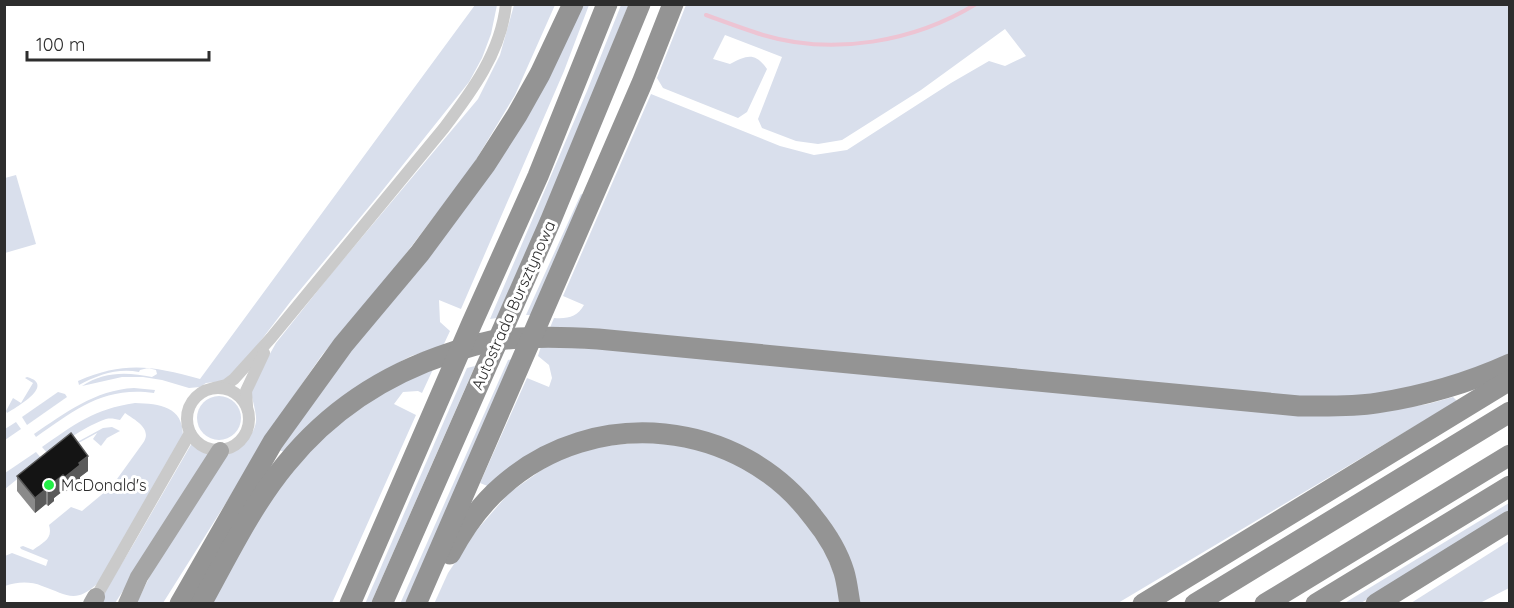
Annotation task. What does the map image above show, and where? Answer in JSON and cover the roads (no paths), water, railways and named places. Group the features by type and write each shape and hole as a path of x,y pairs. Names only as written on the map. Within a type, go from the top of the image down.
{"highway":[{"path":"180,603 273,442 343,345 420,253 485,165 540,74 573,4"},
{"name":"Autostrada Bursztynowa","path":"350,603 538,176 607,4"},
{"name":"Autostrada Bursztynowa","path":"382,603 550,222 640,4"},
{"path":"418,603 524,353 638,94 673,4"},
{"path":"201,603 249,518 273,482 286,464 324,424 371,389 399,373 432,359 496,340 550,337 598,339 1299,406 1377,403 1433,391 1509,364"},
{"path":"1143,603 1509,380"},
{"path":"1196,603 1509,412"},
{"path":"418,603 473,516 502,485 541,459 570,446 602,436 635,433 674,435 713,444 757,465 782,482 807,508 839,558 850,603"},
{"path":"1265,603 1509,455"},
{"path":"1316,603 1509,486"},
{"path":"1376,603 1509,521"}],"main road":[{"path":"122,603 220,451"},
{"path":"127,603 139,577"}],"street":[{"path":"271,338 246,391 249,422 240,442 220,451 208,449 197,443 187,423 188,411 196,398 234,379 271,338 444,128 484,72 498,39 506,4"},
{"path":"214,388 234,393 243,401 248,410"},
{"path":"94,600 190,433"}],"waterway":[{"path":"706,15 763,35 790,41 845,44 872,42 900,36 926,28 976,4"}],"place":[{"name":"McDonald's","path":"49,485"}]}
